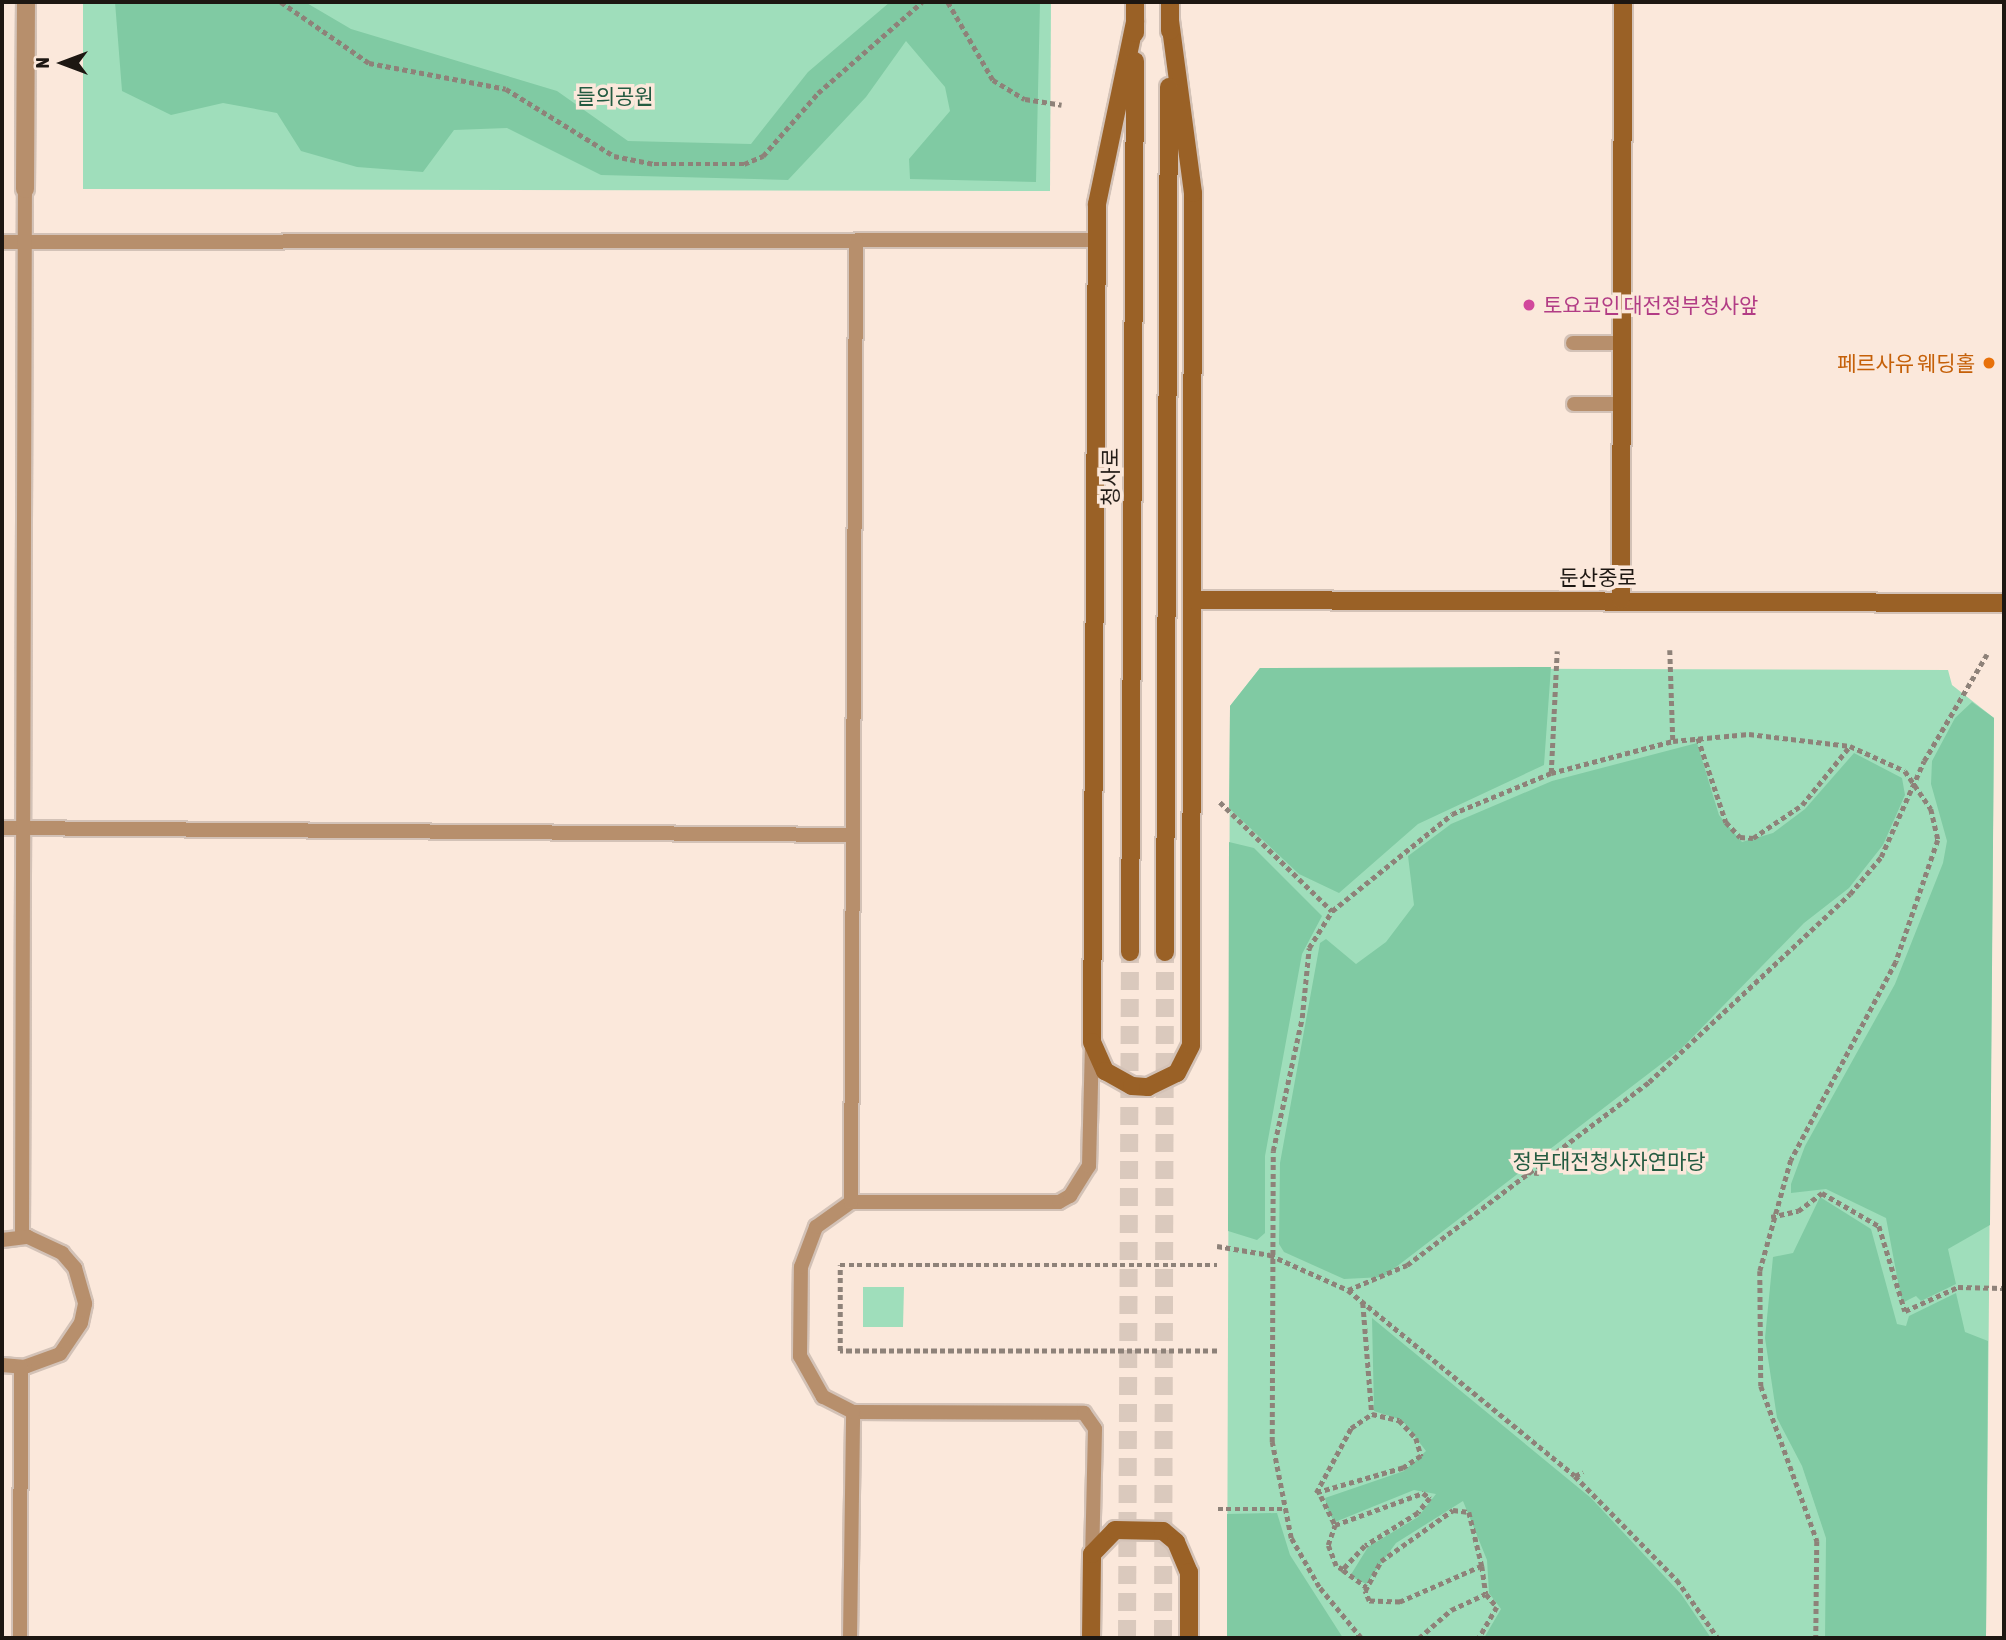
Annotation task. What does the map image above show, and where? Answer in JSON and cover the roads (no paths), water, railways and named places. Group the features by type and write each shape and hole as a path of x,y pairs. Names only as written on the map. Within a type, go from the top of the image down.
{"street":[{"path":"25,189 26,2"},
{"name":"청사로","path":"1130,952 1135,2"},
{"path":"1166,952 1170,2"},
{"path":"1621,600 1623,2"},
{"path":"1135,22 1097,204 1092,1042 1105,1071 1132,1086 1148,1087 1177,1073 1191,1045 1193,193 1170,21"},
{"name":"둔산중로","path":"1192,600 2004,603"},
{"path":"1091,1638 1092,1554 1115,1530 1163,1531 1185,1556 1189,1638"}],"lane":[{"path":"22,1237 25,189"},
{"path":"2,242 1097,240"},
{"path":"851,1202 856,242"},
{"path":"1573,343 1622,343"},
{"path":"1574,404 1621,404"},
{"path":"2,828 852,835"},
{"path":"1090,1570 1095,1429 1084,1413 853,1412 823,1397 800,1356 801,1267 816,1227 851,1202 1059,1202 1070,1196 1089,1166 1092,1042"},
{"path":"2,1240 22,1237 62,1253 75,1268 85,1304 81,1323 60,1353 21,1367 2,1365"},
{"path":"20,1638 21,1367"},
{"path":"850,1638 853,1412"}],"tunnel":[{"path":"1127,1638 1130,952"},
{"path":"1163,1638 1165,952"}],"place":[{"name":"토요코인 대전정부청사앞","path":"1529,305"},
{"name":"페르사유 웨딩홀","path":"1989,363"}],"park label":[{"name":"들의공원","path":"615,96"},
{"name":"정부대전청사자연마당","path":"1609,1161"}]}
